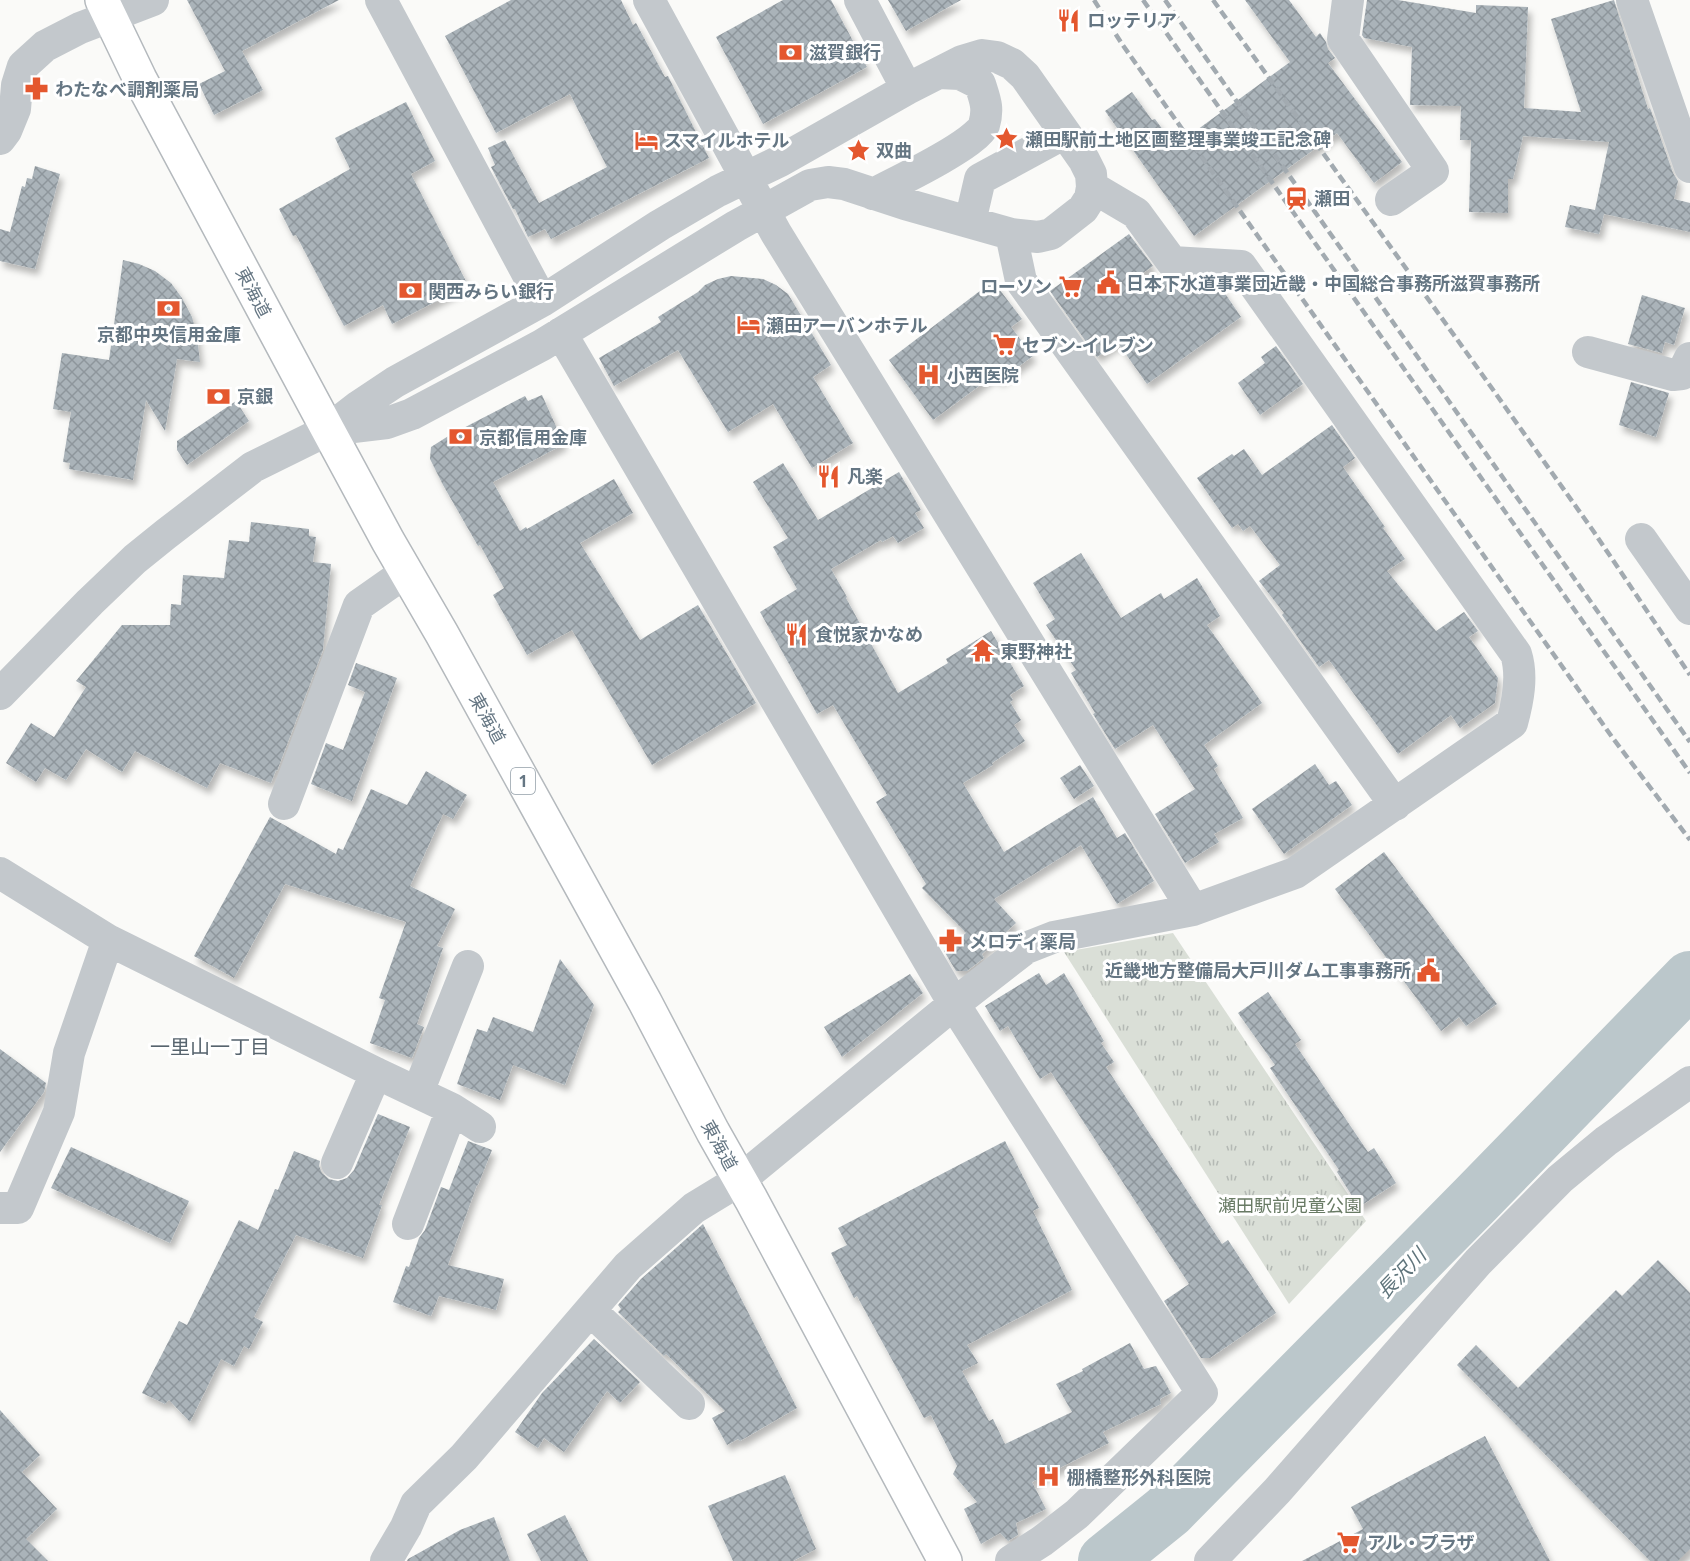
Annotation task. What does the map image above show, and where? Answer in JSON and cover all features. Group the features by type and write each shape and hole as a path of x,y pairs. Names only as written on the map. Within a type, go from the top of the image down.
{"highway":[{"name":"東海道","path":"106,8 146,89 328,430 628,972 945,1561"}],"street":[{"path":"0,139 15,109 17,84 23,66 45,46 80,28 106,8 153,0"},
{"path":"381,0 542,301"},
{"path":"649,0 795,263 1193,910"},
{"path":"860,0 907,89"},
{"path":"1348,0 1343,39 1433,171 1391,200"},
{"path":"1632,0 1690,167"},
{"path":"0,694 135,559 254,467 328,430 395,382 542,301 660,225 718,191 780,161 907,89 962,61 982,56 997,57 1012,64 1025,76 1084,160 1091,174 1090,198 1083,209 1051,234 1038,237 1011,234 904,204 844,184 828,182 810,185 764,210 561,333 412,414 387,423 328,430"},
{"path":"873,194 969,141 983,127 987,106 980,84 960,74 939,73"},
{"path":"970,222 980,179 1065,133"},
{"path":"386,1561 406,1527 416,1504 464,1457 628,1266 694,1208 740,1180 954,1004 1026,948 1054,937 1193,910 1295,873 1512,723 1517,704 1520,666 1516,654 1241,266 1172,262 1136,213 1092,187"},
{"path":"1011,234 1021,281 1395,805"},
{"path":"561,333 954,1004 1202,1393 1077,1514 1011,1561"},
{"path":"1588,352 1673,375 1682,374 1690,358"},
{"path":"1641,539 1690,609"},
{"path":"284,804 359,605 406,572"},
{"path":"0,873 108,940 452,1109 480,1128"},
{"path":"0,1208 18,1208 59,1112 69,1053 108,940"},
{"path":"418,1092 468,966"},
{"path":"337,1163 376,1073"},
{"path":"1210,1561 1277,1491 1478,1262 1560,1179 1606,1141 1690,1082"},
{"path":"408,1224 452,1109"},
{"path":"591,1311 689,1404"}],"green space":[{"name":"瀬田駅前児童公園","path":"1173,933 1366,1221 1289,1304 1064,952"}],"building":[{"path":"187,0 339,0 242,51 263,90 214,115 199,84 225,71"},
{"path":"511,0 621,0 633,25 636,23 665,77 668,76 709,158 551,239 545,229 528,237 491,167 495,165 488,148 505,140 539,203 607,167 570,94 496,133 445,36"},
{"name":"滋賀銀行","path":"783,0 831,0 867,67 763,124 716,37"},
{"path":"888,0 961,0 906,31"},
{"name":"瀬田","path":"1245,0 1289,0 1316,37 1320,33 1335,58 1328,63 1402,162 1374,183 1337,133 1194,236 1105,111 1132,92 1175,146 1290,62"},
{"path":"1367,0 1398,0 1476,13 1476,5 1528,7 1524,108 1581,112 1551,19 1614,0 1648,109 1650,108 1673,173 1678,181 1674,199 1690,203 1690,232 1604,214 1599,234 1565,227 1570,205 1595,210 1609,142 1523,136 1513,179 1508,179 1508,213 1469,212 1471,140 1460,140 1461,106 1410,105 1412,47 1364,38 1362,35"},
{"path":"406,102 435,161 411,174 468,285 392,324 383,305 344,326 296,235 293,236 279,209 350,169 335,138"},
{"path":"35,166 60,174 35,269 0,261 0,229 10,232 22,186 25,187 27,178 32,179"},
{"path":"1129,234 1153,266 1140,275 1161,276 1171,280 1218,283 1241,317 1147,384 1118,343 1097,357 1050,291"},
{"path":"123,260 155,271 171,283 192,317 200,362 177,359 165,431 146,400 133,480 69,469 70,463 63,462 71,412 53,409 62,353 109,360"},
{"path":"731,276 763,279 788,294 831,365 813,377 853,443 812,468 773,404 728,432 678,350 614,386 599,358 661,322 658,317 698,292 705,285"},
{"path":"993,281 1022,319 1011,327 1033,356 999,381 994,375 933,420 889,360"},
{"path":"1642,295 1685,308 1674,345 1665,342 1662,353 1628,344"},
{"path":"1276,346 1303,384 1260,415 1238,383 1265,363 1261,357"},
{"path":"1631,382 1669,393 1656,437 1619,425"},
{"path":"542,395 564,444 493,482 520,531 614,479 633,513 580,543 640,640 698,605 756,703 652,765 572,630 527,655 493,595 504,588 430,459 431,447 450,435 525,396 528,401"},
{"path":"236,401 249,421 187,465 177,450 177,441"},
{"path":"1332,425 1355,458 1343,467 1405,559 1387,571 1436,631 1464,612 1478,631 1469,637 1498,678 1495,703 1460,728 1451,715 1398,754 1329,660 1319,667 1282,615 1284,613 1259,581 1280,565 1250,526 1243,531 1238,524 1232,528 1197,478 1232,454 1234,456 1244,449 1262,475"},
{"path":"783,463 818,520 899,472 921,510 915,513 924,528 898,543 893,536 882,542 881,540 831,569 898,693 948,663 946,659 991,631 1024,686 1010,695 1013,700 1010,702 1021,720 1014,725 1025,741 992,763 993,765 963,783 1004,852 1093,797 1117,838 1125,833 1154,881 1117,904 1081,845 994,899 1016,923 982,954 984,958 967,971 956,971 944,951 966,933 922,888 926,884 876,802 887,795 833,705 817,714 760,612 797,589 773,547 788,538 753,482"},
{"path":"251,522 309,529 309,536 316,537 313,562 331,564 323,650 271,783 220,763 207,788 135,751 122,772 86,749 66,780 45,768 36,782 6,763 31,723 54,737 86,687 76,681 122,625 170,625 171,604 181,605 183,575 224,578 229,540 249,542"},
{"path":"1081,553 1121,618 1161,593 1164,599 1197,578 1220,616 1207,625 1262,703 1204,745 1218,766 1214,769 1243,818 1214,834 1219,842 1185,863 1155,814 1195,789 1153,725 1115,749 1071,673 1076,670 1046,625 1055,619 1033,583"},
{"path":"356,663 397,678 352,801 311,784 326,743 343,750 365,692 348,685"},
{"path":"1315,764 1329,785 1336,781 1352,805 1284,854 1252,809"},
{"path":"1080,765 1094,786 1074,799 1060,778"},
{"path":"426,771 467,795 453,819 443,814 410,886 455,909 437,946 443,948 417,1024 424,1027 412,1058 370,1043 385,1000 379,998 406,922 285,884 234,978 194,956 270,817 336,854 338,848 343,850 371,789 407,805"},
{"path":"1384,852 1497,1004 1466,1026 1459,1017 1441,1031 1335,889"},
{"path":"560,959 594,1005 565,1085 513,1065 500,1100 457,1084 477,1029 487,1032 493,1017 533,1032"},
{"path":"1039,973 1046,985 1064,973 1104,1041 1101,1043 1114,1062 1106,1067 1222,1244 1228,1240 1276,1313 1210,1358 1201,1358 1164,1301 1189,1284 1051,1072 1040,1079 1008,1026 1000,1031 985,1006"},
{"path":"910,974 923,993 842,1057 824,1027"},
{"path":"1268,992 1301,1040 1295,1044 1368,1152 1374,1148 1396,1183 1359,1207 1337,1172 1339,1170 1270,1068 1275,1065 1238,1013"},
{"path":"0,1049 46,1083 44,1092 0,1152"},
{"path":"378,1114 410,1127 379,1205 382,1205 363,1258 296,1235 254,1317 263,1322 249,1349 244,1346 234,1366 221,1359 190,1422 169,1400 165,1404 142,1393 179,1321 187,1325 239,1220 258,1230 294,1151 320,1161 319,1166 322,1173 329,1179 338,1181 347,1178 354,1170"},
{"path":"468,1141 492,1150 448,1265 504,1279 496,1310 439,1296 431,1316 393,1302 406,1266 409,1267 441,1187 449,1190"},
{"path":"1005,1141 1039,1208 1033,1211 1072,1290 967,1345 978,1363 962,1371 989,1421 993,1419 1005,1444 1072,1412 1056,1384 1130,1343 1144,1369 1156,1366 1171,1393 1160,1399 1161,1404 1103,1432 1109,1443 1032,1482 1046,1509 1016,1523 1018,1535 1008,1541 1000,1533 981,1544 964,1509 977,1502 953,1474 957,1466 931,1415 924,1418 857,1296 854,1298 831,1253 847,1245 838,1228"},
{"path":"71,1147 189,1201 170,1243 51,1188"},
{"path":"703,1224 797,1408 740,1441 738,1439 727,1445 712,1418 725,1411 618,1312 621,1309 618,1305 641,1279"},
{"path":"1658,1260 1690,1293 1690,1549 1678,1561 1650,1561 1457,1365 1476,1345 1518,1388 1616,1290 1622,1296"},
{"path":"594,1339 640,1382 620,1403 607,1391 564,1452 544,1438 538,1448 515,1432 542,1393"},
{"path":"0,1410 40,1455 22,1472 57,1509 26,1539 48,1561 0,1561"},
{"path":"1485,1436 1550,1561 1302,1561 1363,1529 1351,1507"},
{"path":"785,1475 816,1549 793,1561 733,1561 708,1506"},
{"path":"565,1515 588,1561 541,1561 527,1534"},
{"path":"494,1517 510,1561 407,1561 460,1530"}],"waterway":[{"name":"長沢川","path":"1106,1561 1168,1511 1690,979"}],"railway":[{"path":"1094,0 1122,44 1612,737 1690,840"},
{"path":"1143,0 1690,773"},
{"path":"1165,0 1690,742"},
{"path":"1213,0 1594,532 1690,675"}],"place":[{"name":"ロッテリア","path":"1069,20"},
{"name":"滋賀銀行","path":"791,52"},
{"name":"わたなべ調剤薬局","path":"37,89"},
{"name":"瀬田駅前土地区画整理事業竣工記念碑","path":"1007,139"},
{"name":"スマイルホテル","path":"646,140"},
{"name":"双曲","path":"858,150"},
{"name":"瀬田","path":"1296,198"},
{"name":"日本下水道事業団近畿・中国総合事務所滋賀事務所","path":"1108,283"},
{"name":"ローソン","path":"1070,286"},
{"name":"関西みらい銀行","path":"410,291"},
{"name":"京都中央信用金庫","path":"169,308"},
{"name":"瀬田アーバンホテル","path":"748,325"},
{"name":"セブン-イレブン","path":"1004,345"},
{"name":"小西医院","path":"929,375"},
{"name":"京銀","path":"219,396"},
{"name":"京都信用金庫","path":"461,437"},
{"name":"凡楽","path":"829,476"},
{"name":"食悦家かなめ","path":"797,634"},
{"name":"東野神社","path":"982,651"},
{"name":"メロディ薬局","path":"951,941"},
{"name":"近畿地方整備局大戸川ダム工事事務所","path":"1429,970"},
{"name":"棚橋整形外科医院","path":"1049,1477"},
{"name":"アル・プラザ","path":"1349,1542"}],"district":[{"name":"一里山一丁目","path":"210,1046"}]}
